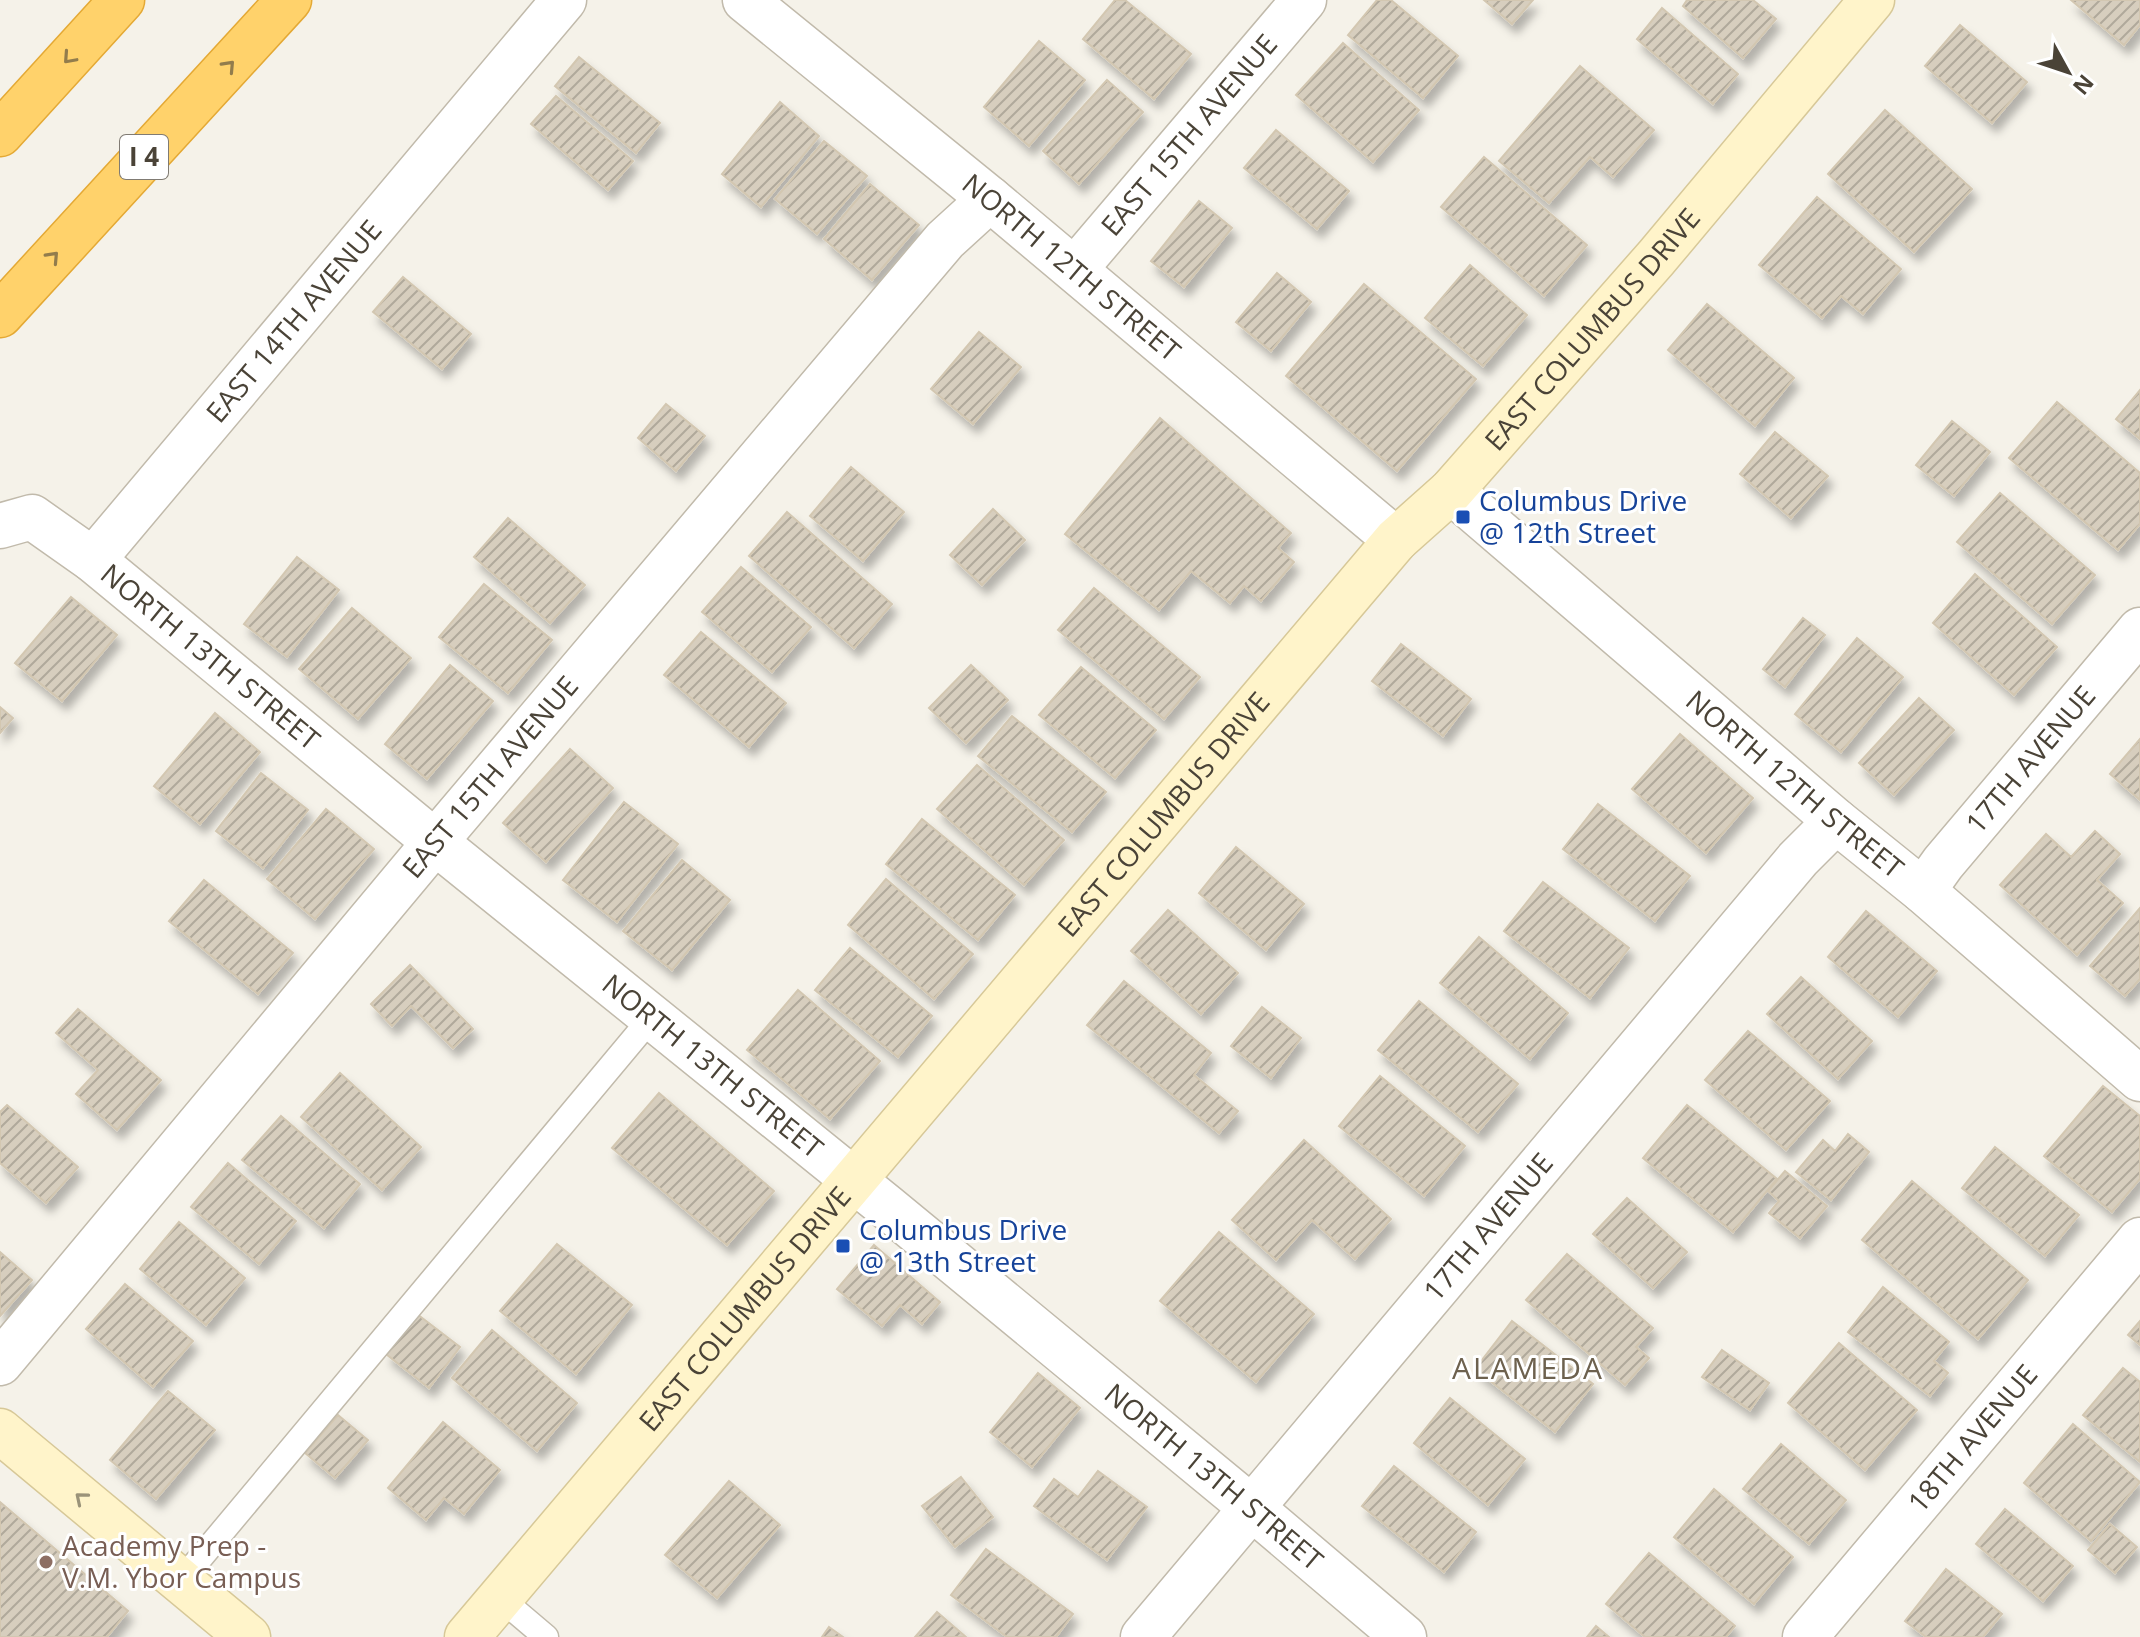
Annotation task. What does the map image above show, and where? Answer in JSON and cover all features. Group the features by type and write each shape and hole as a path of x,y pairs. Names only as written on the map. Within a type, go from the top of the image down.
{"highway":[{"path":"0,134 122,0"},
{"name":"I 4","path":"0,315 289,0"}],"main road":[{"name":"EAST COLUMBUS DRIVE","path":"467,1637 1396,540 1451,491 1656,258 1872,0"},
{"path":"0,1431 248,1637"}],"street":[{"name":"EAST 14TH AVENUE","path":"93,560 564,0"},
{"name":"EAST 15TH AVENUE","path":"1075,269 1304,0"},
{"name":"NORTH 12TH STREET","path":"757,4 1396,540"},
{"name":"EAST 15TH AVENUE","path":"0,1363 435,842 945,240 990,199"},
{"name":"NORTH 12TH STREET","path":"1451,491 2140,1079"},
{"path":"0,526 32,517 93,560"},
{"name":"NORTH 13TH STREET","path":"93,560 854,1181 1404,1637"},
{"name":"17TH AVENUE","path":"1923,891 1943,863 2140,630"},
{"name":"17TH AVENUE","path":"1143,1637 1798,859 1836,821"},
{"name":"18TH AVENUE","path":"1805,1637 2140,1240"}],"lane":[{"path":"181,1581 652,1017"},
{"path":"500,1598 546,1637"}],"building":[{"path":"1115,0 1125,0 1191,54 1154,99 1083,39"},
{"path":"1377,0 1391,0 1458,56 1423,98 1348,35"},
{"path":"1484,0 1533,0 1512,24"},
{"path":"1687,0 1753,0 1776,19 1743,58 1683,6"},
{"path":"2071,0 2140,0 2140,25 2124,45"},
{"path":"1662,8 1738,74 1713,104 1637,39"},
{"path":"1960,25 2027,82 1992,123 1925,66"},
{"path":"1039,41 1085,80 1029,146 984,107"},
{"path":"1343,43 1419,110 1373,162 1296,95"},
{"path":"579,57 660,123 636,153 555,86"},
{"path":"1580,66 1654,130 1613,177 1590,157 1549,203 1499,161"},
{"path":"1107,80 1143,112 1079,184 1043,151"},
{"path":"556,96 633,161 608,190 531,124"},
{"path":"780,102 819,136 761,207 722,174"},
{"path":"1885,110 1972,189 1914,252 1828,174"},
{"path":"1276,130 1349,191 1317,229 1244,168"},
{"path":"824,141 867,176 817,234 775,199"},
{"path":"1484,157 1587,245 1544,296 1441,207"},
{"path":"870,184 919,225 872,280 824,239"},
{"path":"1817,197 1901,269 1863,314 1841,296 1822,318 1759,265"},
{"path":"1199,201 1232,228 1184,287 1151,261"},
{"path":"1470,265 1527,315 1483,366 1425,318"},
{"path":"1277,273 1311,302 1271,351 1236,322"},
{"path":"403,277 471,334 442,369 373,312"},
{"path":"1364,284 1476,379 1397,471 1286,376"},
{"path":"1707,304 1794,378 1755,426 1668,350"},
{"path":"979,332 1021,367 973,424 931,389"},
{"path":"2140,390 2140,439 2116,419"},
{"path":"2057,402 2140,473 2140,524 2118,550 2009,458"},
{"path":"666,404 705,436 676,471 638,438"},
{"path":"1160,418 1291,533 1278,548 1294,562 1261,601 1244,586 1230,603 1191,571 1159,610 1065,534"},
{"path":"1952,421 1990,452 1954,496 1916,465"},
{"path":"1775,432 1828,476 1791,518 1740,474"},
{"path":"851,467 904,512 863,561 810,516"},
{"path":"2000,493 2095,575 2052,624 1957,542"},
{"path":"993,509 1025,540 982,585 950,555"},
{"path":"787,512 892,604 854,648 749,556"},
{"path":"508,518 585,585 550,623 474,557"},
{"path":"297,557 339,590 287,657 244,624"},
{"path":"741,567 811,627 772,672 702,612"},
{"path":"1975,574 2057,647 2014,695 1933,623"},
{"path":"484,584 552,640 508,693 439,637"},
{"path":"1094,588 1200,677 1164,719 1058,630"},
{"path":"71,597 117,635 62,701 15,663"},
{"path":"352,608 411,658 358,719 299,669"},
{"path":"1803,618 1825,635 1785,687 1763,669"},
{"path":"701,632 786,703 749,747 664,675"},
{"path":"1857,638 1903,677 1841,752 1795,714"},
{"path":"1401,644 1471,699 1443,736 1372,681"},
{"path":"450,665 493,701 427,779 385,744"},
{"path":"971,665 1008,700 966,743 929,708"},
{"path":"1081,667 1156,730 1115,778 1039,715"},
{"path":"1919,698 1954,730 1894,795 1859,763"},
{"path":"0,707 13,718 0,733"},
{"path":"215,713 260,752 200,824 154,786"},
{"path":"1012,716 1106,792 1072,832 978,756"},
{"path":"1680,734 1753,798 1706,853 1632,789"},
{"path":"2140,739 2140,800 2110,774"},
{"path":"570,749 613,788 546,862 503,823"},
{"path":"977,765 1064,840 1024,885 937,809"},
{"path":"261,773 308,810 263,868 216,831"},
{"path":"624,802 678,844 617,922 563,880"},
{"path":"1598,804 1690,876 1655,921 1563,849"},
{"path":"326,809 374,849 315,919 267,879"},
{"path":"922,819 1015,895 978,940 886,864"},
{"path":"2095,831 2120,854 2097,880 2123,903 2077,955 2000,885 2046,834 2071,857"},
{"path":"1236,847 1304,904 1266,950 1199,893"},
{"path":"682,860 730,900 672,970 623,931"},
{"path":"886,879 973,954 934,999 848,925"},
{"path":"204,880 293,953 258,994 169,921"},
{"path":"1543,882 1629,948 1590,998 1504,931"},
{"path":"2140,908 2140,979 2125,996 2090,966"},
{"path":"1168,910 1238,973 1201,1014 1131,951"},
{"path":"1866,911 1937,971 1898,1017 1828,957"},
{"path":"1479,937 1568,1013 1530,1059 1440,983"},
{"path":"850,948 932,1016 898,1057 815,990"},
{"path":"410,965 473,1029 453,1048 411,1006 392,1026 371,1004"},
{"path":"1801,977 1872,1041 1838,1079 1767,1014"},
{"path":"1124,981 1211,1053 1194,1075 1238,1111 1219,1133 1087,1025"},
{"path":"798,990 880,1061 830,1119 747,1050"},
{"path":"1419,1001 1518,1084 1478,1132 1378,1050"},
{"path":"1262,1007 1301,1038 1271,1078 1231,1046"},
{"path":"78,1009 161,1080 117,1130 76,1094 98,1070 56,1033"},
{"path":"1748,1031 1830,1101 1786,1150 1705,1080"},
{"path":"340,1073 421,1147 382,1190 301,1117"},
{"path":"1380,1076 1465,1146 1424,1196 1339,1126"},
{"path":"2103,1086 2140,1116 2140,1179 2112,1212 2044,1156"},
{"path":"659,1093 774,1191 727,1245 612,1148"},
{"path":"7,1105 78,1167 46,1203 0,1163 0,1112"},
{"path":"1687,1105 1777,1179 1733,1232 1643,1158"},
{"path":"281,1116 360,1184 324,1228 242,1160"},
{"path":"1848,1134 1869,1152 1831,1200 1796,1172 1823,1140 1835,1151"},
{"path":"1304,1140 1391,1219 1355,1259 1312,1220 1276,1260 1232,1220"},
{"path":"1995,1147 2079,1215 2045,1256 1962,1188"},
{"path":"228,1163 296,1221 259,1264 191,1207"},
{"path":"1785,1171 1827,1206 1800,1238 1769,1213 1779,1201 1768,1191"},
{"path":"1912,1181 2028,1280 1978,1339 1862,1240"},
{"path":"1627,1198 1687,1252 1653,1288 1593,1234"},
{"path":"179,1222 245,1278 206,1325 140,1269"},
{"path":"1219,1232 1314,1314 1256,1382 1160,1301"},
{"path":"557,1244 632,1305 576,1374 500,1311"},
{"path":"874,1245 940,1302 922,1324 900,1305 882,1326 837,1289"},
{"path":"0,1252 32,1280 0,1316"},
{"path":"1567,1254 1653,1328 1636,1347 1649,1358 1625,1385 1526,1300"},
{"path":"125,1284 193,1341 153,1387 86,1329"},
{"path":"1883,1287 1949,1342 1934,1361 1948,1373 1930,1396 1848,1332"},
{"path":"417,1314 460,1347 429,1388 386,1354"},
{"path":"1512,1321 1593,1384 1555,1432 1475,1369"},
{"path":"2140,1321 2140,1345 2128,1335"},
{"path":"492,1330 577,1403 537,1451 452,1378"},
{"path":"1839,1343 1917,1410 1865,1470 1788,1403"},
{"path":"1722,1350 1769,1383 1750,1410 1702,1377"},
{"path":"2123,1368 2140,1382 2140,1462 2083,1415"},
{"path":"1038,1373 1080,1408 1032,1467 990,1432"},
{"path":"168,1391 215,1430 156,1499 110,1460"},
{"path":"1450,1398 1525,1459 1488,1505 1414,1443"},
{"path":"338,1415 368,1440 335,1478 305,1453"},
{"path":"443,1422 500,1470 464,1514 444,1498 426,1520 388,1488"},
{"path":"2073,1424 2140,1482 2091,1541 2024,1483"},
{"path":"1781,1444 1846,1500 1809,1544 1743,1489"},
{"path":"1394,1466 1476,1532 1444,1572 1362,1506"},
{"path":"1098,1471 1147,1507 1107,1560 1034,1506 1054,1479 1078,1497"},
{"path":"961,1477 993,1517 955,1547 922,1506"},
{"path":"729,1481 780,1525 717,1598 665,1555"},
{"path":"1714,1489 1793,1557 1754,1604 1674,1537"},
{"name":"Academy Prep - V.M. Ybor Campus","path":"0,1502 128,1611 107,1637 0,1637"},
{"path":"2005,1509 2073,1566 2043,1601 1976,1544"},
{"path":"2110,1524 2137,1547 2115,1573 2088,1550"},
{"path":"986,1549 1073,1614 1056,1637 1007,1637 951,1595"},
{"path":"1649,1553 1735,1626 1726,1637 1645,1637 1606,1604"},
{"path":"1946,1569 2002,1614 1983,1637 1926,1637 1905,1621"},
{"path":"937,1612 966,1637 915,1637"},
{"path":"1596,1626 1609,1637 1587,1637"},
{"path":"829,1627 843,1637 822,1637"}],"place":[{"name":"Columbus Drive @ 12th Street","path":"1463,517"},
{"name":"Columbus Drive @ 13th Street","path":"843,1246"},
{"name":"Academy Prep - V.M. Ybor Campus","path":"46,1562"}],"district":[{"name":"ALAMEDA","path":"1528,1369"}]}
